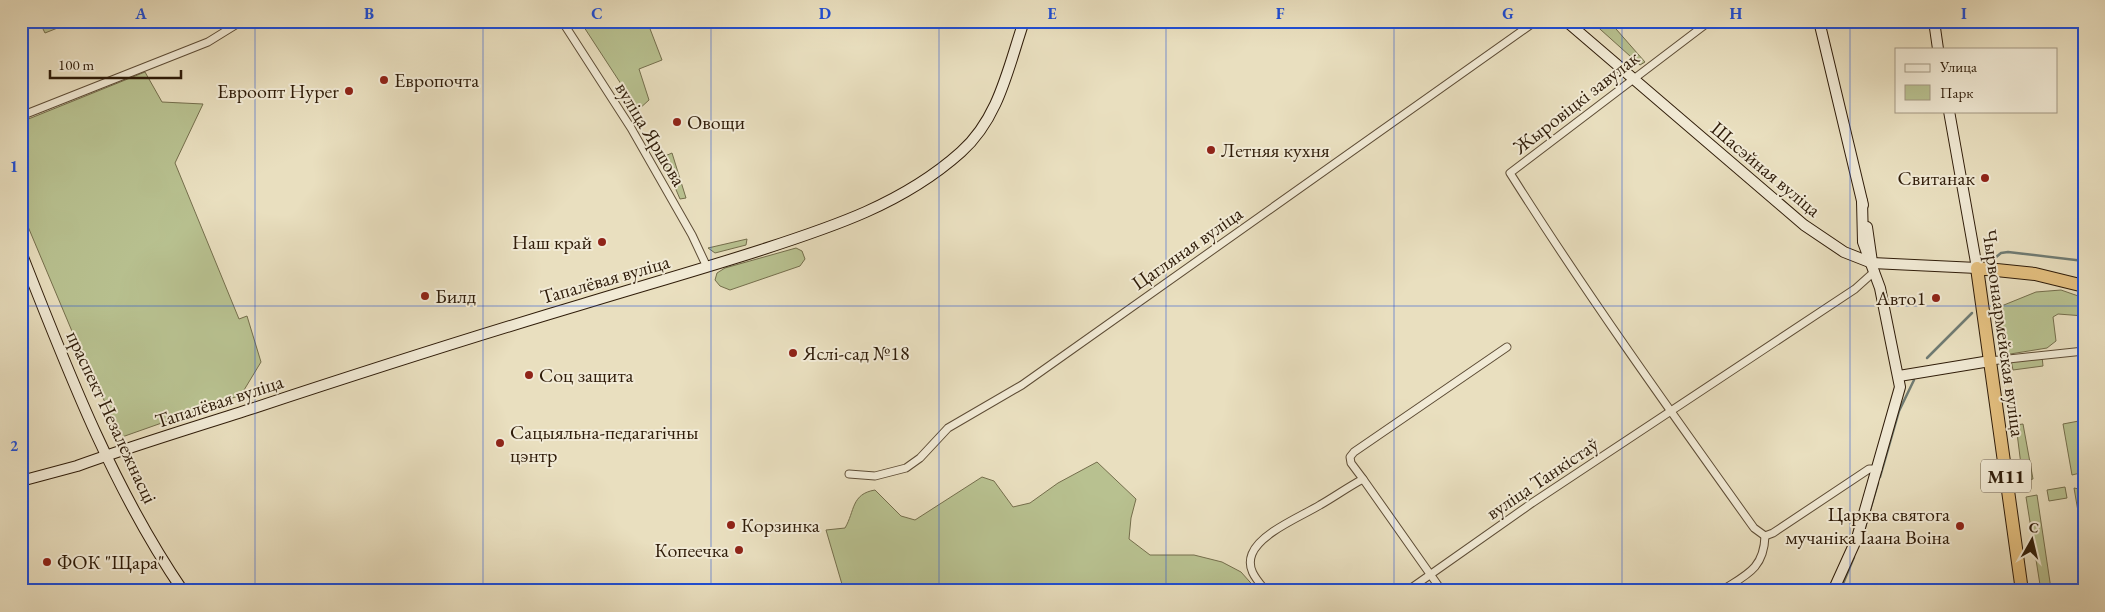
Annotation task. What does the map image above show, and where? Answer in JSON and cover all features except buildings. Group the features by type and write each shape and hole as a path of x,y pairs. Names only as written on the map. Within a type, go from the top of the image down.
{"highway":[{"path":"1977,268 2035,274 2084,286"},
{"name":"Чырвонаармейская вуліца","path":"1977,268 2022,591"}],"main road":[{"name":"Тапалёвая вуліца","path":"21,481 519,323 707,267 860,216 886,203 940,168 960,153 988,121 1024,21"},
{"name":"Шасэйная вуліца","path":"1566,21 1811,230 1844,252 1874,267 1977,268"},
{"path":"1820,21 1862,201 1873,251 1874,267 1899,376 1898,401 1857,538 1833,591"},
{"path":"1934,21 1938,48"},
{"name":"Чырвонаармейская вуліца","path":"1949,112 1977,268"},
{"name":"праспект Незалежнасці","path":"21,252 106,455 147,534 183,591"},
{"path":"1899,376 1990,361"}],"street":[{"path":"21,116 208,42 242,21"},
{"name":"вуліца Яршова","path":"562,21 631,128 692,235 707,267"},
{"name":"Цагляная вуліца","path":"850,474 874,476 906,468 920,458 948,428 1022,384 1536,21"},
{"name":"Жыровіцкі завулак","path":"1673,412 1549,234 1510,173 1710,21"},
{"name":"вуліца Танкістаў","path":"1407,591 1532,503 1673,412 1855,290 1874,267"},
{"path":"1442,591 1351,463 1350,457 1354,452 1507,347"},
{"path":"1990,361 2084,351"},
{"path":"1673,412 1754,528 1765,536"},
{"path":"1765,536 1773,533 1869,469 1878,469"},
{"path":"1266,591 1255,578 1251,566 1252,553 1274,531 1363,479"},
{"path":"1721,591 1754,570 1761,560 1765,536"}],"green space":[{"path":"39,21 75,21 45,33"},
{"path":"580,21 647,21 662,60 639,69 649,100 638,110"},
{"path":"1591,21 1609,21 1645,62 1640,65"},
{"path":"145,72 162,102 203,104 175,163 239,319 247,316 261,362 241,395 122,437 82,355 21,210 21,122"},
{"path":"672,153 686,198 680,199 665,164 665,156"},
{"path":"747,239 746,245 715,253 708,248"},
{"path":"796,248 802,251 805,259 800,266 730,290 720,286 715,280 717,273 725,268"},
{"path":"2061,290 2084,298 2084,316 2058,314 2053,317 2056,341 2047,348 2004,355 1997,315 1999,307 2036,292"},
{"path":"2042,356 2043,366 2013,370 2011,360"},
{"path":"2084,420 2084,472 2072,475 2063,424"},
{"path":"2023,424 2033,479 2023,481 2016,425"},
{"path":"1097,462 1136,499 1131,518 1129,539 1150,555 1194,555 1222,562 1241,572 1258,591 844,591 826,530 845,528 858,499 867,492 875,490 901,516 915,520 982,477 994,481 1013,507 1030,503 1058,483"},
{"path":"2065,487 2067,498 2049,501 2047,490"},
{"path":"2074,488 2084,490 2084,546"},
{"path":"2037,495 2051,589 2041,591 2026,497"}],"waterway":[{"path":"1995,258 2001,253 2008,252 2084,261"},
{"path":"1927,358 1972,313"},
{"path":"1880,477 1899,411 1914,380"},
{"path":"1863,534 1878,483"},
{"path":"1840,591 1854,557"}],"place":[{"name":"Европочта","path":"384,80"},
{"name":"Евроопт Hyper","path":"349,91"},
{"name":"Овощи","path":"677,122"},
{"name":"Летняя кухня","path":"1211,150"},
{"name":"Свитанак","path":"1985,178"},
{"name":"Наш край","path":"602,242"},
{"name":"Билд","path":"425,296"},
{"name":"Авто1","path":"1936,298"},
{"name":"Яслі-сад №18","path":"793,353"},
{"name":"Соц защита","path":"529,375"},
{"name":"Сацыяльна-педагагічны цэнтр","path":"500,443"},
{"name":"Корзинка","path":"731,525"},
{"name":"Царква святога мучаніка Іаана Воіна","path":"1960,526"},
{"name":"Копеечка","path":"739,550"},
{"name":"ФОК \"Щара\"","path":"47,562"}]}
